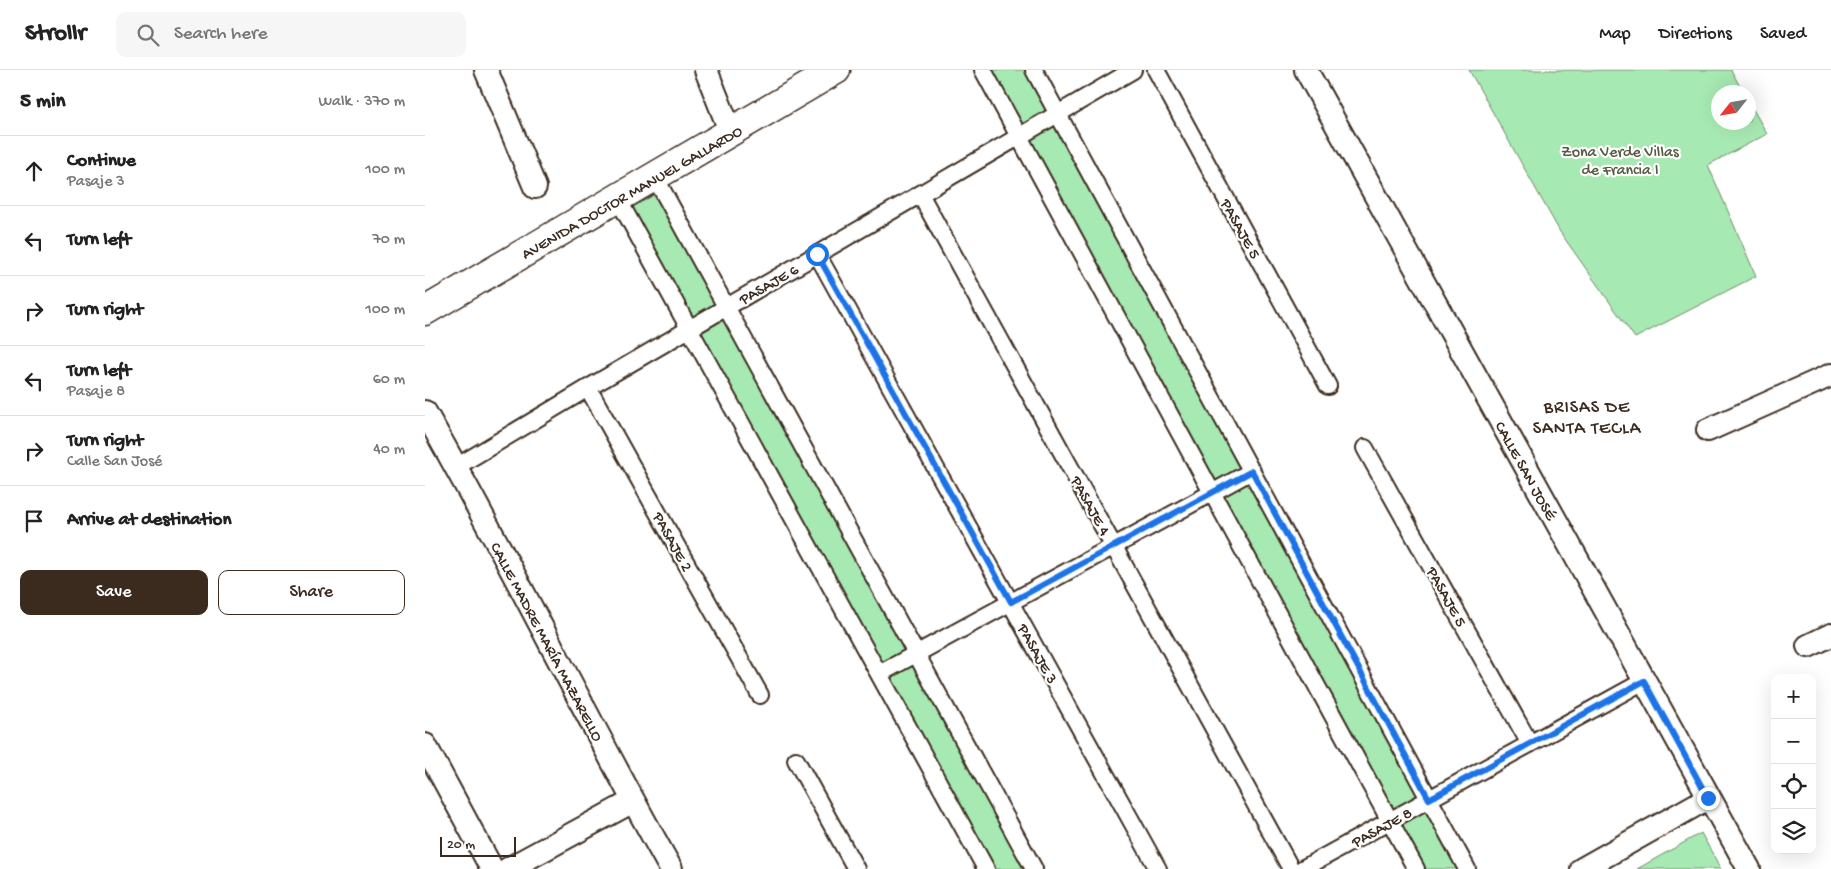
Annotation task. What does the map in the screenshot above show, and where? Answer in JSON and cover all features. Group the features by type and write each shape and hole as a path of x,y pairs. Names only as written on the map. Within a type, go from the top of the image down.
{"street":[{"path":"486,70 535,187"},
{"path":"707,70 731,133"},
{"name":"AVENIDA DOCTOR MANUEL GALLARDO","path":"425,311 836,70"},
{"path":"983,70 1416,869"},
{"path":"1034,70 1467,869"},
{"name":"PASAJE 6","path":"456,467 1133,70"},
{"name":"PASAJE 5","path":"1155,70 1328,386"},
{"name":"CALLE SAN JOSÉ","path":"1306,70 1749,869"},
{"path":"655,177 1034,869"},
{"name":"PASAJE 4","path":"920,194 1291,869"},
{"path":"618,199 986,869"},
{"name":"PASAJE 3","path":"817,254 1158,869"},
{"path":"1708,430 1831,375"},
{"name":"PASAJE 2","path":"588,388 760,695"},
{"name":"CALLE MADRE MARÍA MAZARELLO","path":"425,412 633,802 671,869"},
{"name":"PASAJE 5","path":"1365,448 1530,744"},
{"path":"879,674 1252,471"},
{"path":"1807,646 1831,635"},
{"name":"PASAJE 8","path":"1302,869 1644,681"},
{"path":"425,745 493,869"},
{"path":"796,760 856,869"},
{"path":"1582,869 1708,798"},
{"path":"508,869 633,802"}],"green space":[{"path":"983,70 1034,70 1467,869 1416,869"},
{"name":"Zona Verde Villas de Francia I","path":"1469,70 1731,70 1739,85 1711,85 1711,130 1756,130 1756,114 1767,134 1708,165 1756,276 1635,338 1560,232"},
{"path":"662,190 1034,869 986,869 625,212"},
{"path":"1701,833 1721,869 1637,869"}],"district":[{"name":"BRISAS DE SANTA TECLA","path":"1587,416"}],"route":[{"path":"817,254 1011,602 1252,471 1429,799 1644,681 1708,798"}]}
